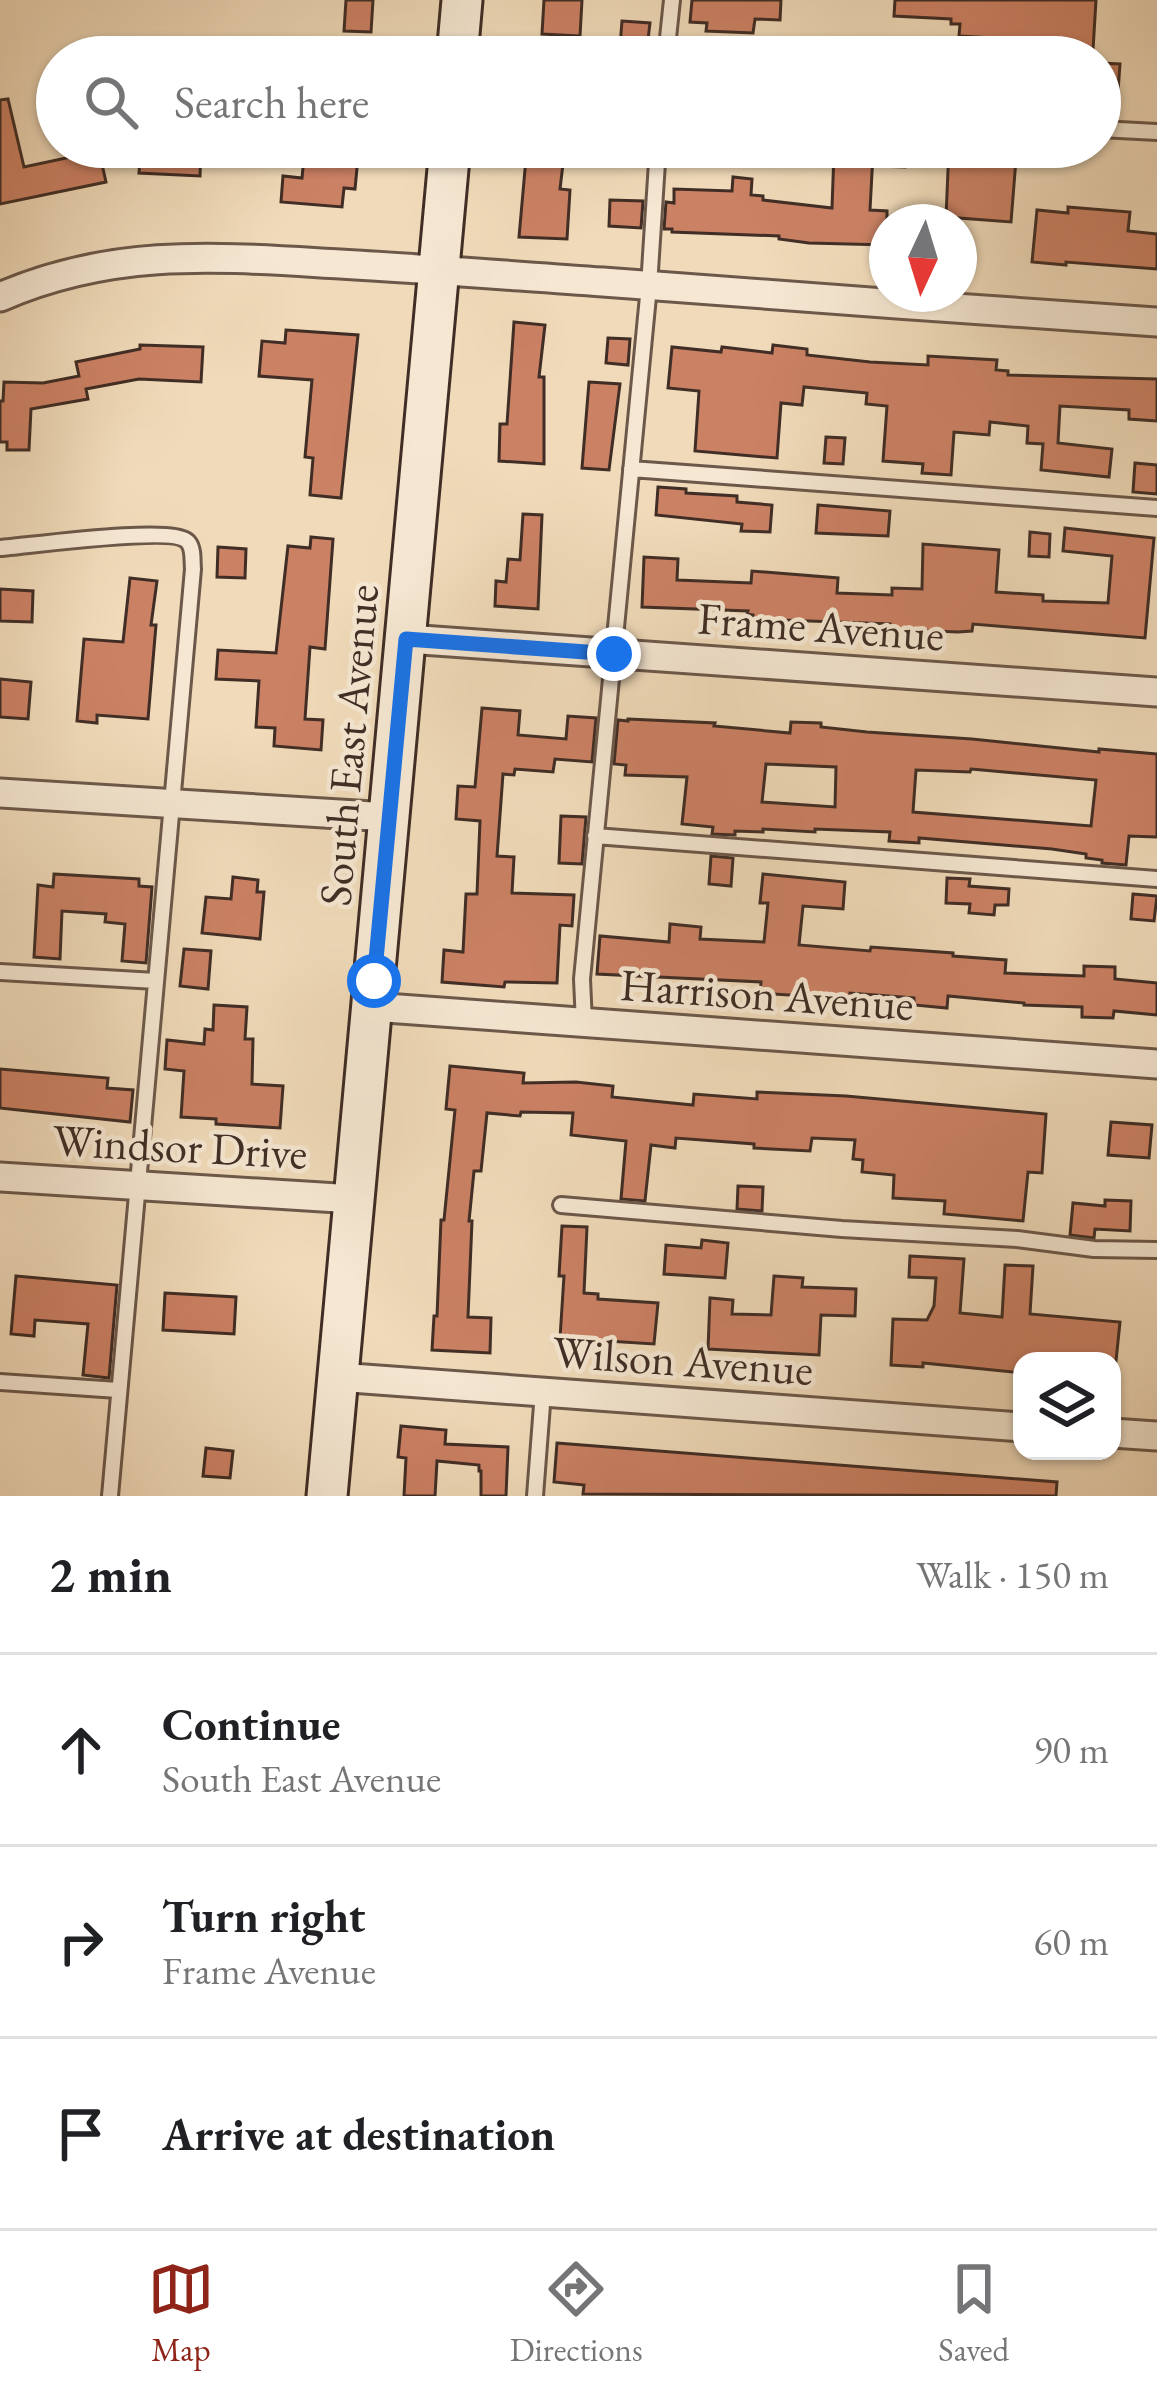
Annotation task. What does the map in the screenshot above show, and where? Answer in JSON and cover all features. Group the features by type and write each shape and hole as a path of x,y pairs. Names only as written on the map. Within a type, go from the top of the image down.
{"main road":[{"path":"459,36 462,0"},
{"name":"South East Avenue","path":"327,1496 448,168"}],"street":[{"path":"0,297 86,268 153,258 236,258 1157,322"},
{"name":"Frame Avenue","path":"406,639 1157,692"},
{"path":"0,793 389,817"},
{"name":"Harrison Avenue","path":"372,1007 1157,1064"},
{"name":"Windsor Drive","path":"0,1177 354,1199"},
{"name":"Wilson Avenue","path":"337,1377 1013,1425"},
{"path":"1121,1434 1157,1436"}],"lane":[{"path":"668,36 671,0"},
{"path":"1121,130 1157,132"},
{"path":"584,1023 582,979 657,168"},
{"path":"632,470 1157,508"},
{"path":"0,548 174,535 188,542 193,569 110,1496"},
{"path":"595,836 1157,879"},
{"path":"0,973 156,981"},
{"path":"561,1205 1017,1239 1094,1249 1157,1250"},
{"path":"0,1382 118,1390"},
{"path":"535,1496 543,1392"}],"building":[{"path":"346,0 373,0 371,32 344,31"},
{"path":"544,0 582,0 580,36 542,34"},
{"path":"692,0 781,0 780,20 755,19 753,33 706,31 707,23 690,22"},
{"path":"895,0 1096,0 1094,36 959,36 960,24 951,24 951,19 894,16"},
{"path":"622,21 650,23 648,36 621,36"},
{"path":"8,99 24,167 103,168 106,182 0,204 0,100"},
{"path":"139,168 200,168 200,176 139,173"},
{"path":"303,168 357,168 355,189 344,188 342,207 281,202 283,176 302,178"},
{"path":"525,168 562,168 560,189 570,190 567,239 519,237"},
{"path":"833,168 872,168 869,245 664,229 666,202 674,203 674,189 732,191 733,177 752,179 751,195 763,196 763,200 832,208"},
{"path":"948,168 1015,168 1011,222 977,219 977,204 947,204"},
{"path":"610,200 643,201 641,228 609,226"},
{"path":"1068,207 1130,212 1128,231 1157,234 1157,269 1032,262 1037,210 1068,213"},
{"path":"514,322 545,325 539,377 544,377 544,464 499,461 500,424 507,424"},
{"path":"286,330 358,335 341,498 310,495 313,458 305,457 312,380 259,376 262,341 285,343"},
{"path":"608,338 630,339 628,365 606,363"},
{"path":"140,345 203,347 201,382 139,379 86,389 88,399 31,409 29,450 7,450 7,442 0,442 4,382 43,383 79,376 76,362 140,349"},
{"path":"773,345 807,349 807,355 870,362 928,365 928,356 997,360 996,370 1008,371 1008,375 1157,379 1157,421 1129,419 1129,410 1060,406 1058,443 1112,449 1109,477 1041,470 1043,444 1027,443 1028,426 990,422 989,435 954,432 951,475 922,473 923,464 883,461 887,406 866,404 867,393 804,387 802,405 781,403 777,458 695,451 699,391 668,388 672,347 772,353"},
{"path":"589,382 620,384 609,470 582,468"},
{"path":"826,437 845,438 843,464 824,463"},
{"path":"1135,463 1157,465 1157,494 1133,492"},
{"path":"658,487 772,505 770,532 741,531 742,524 656,515"},
{"path":"818,505 890,511 888,536 816,533"},
{"path":"523,514 542,515 538,609 495,606 496,581 506,582 508,559 520,560"},
{"path":"1065,528 1154,538 1145,638 973,624 972,631 958,632 783,620 782,626 752,623 748,611 642,607 644,557 678,559 677,580 751,583 752,571 838,578 837,593 892,595 892,588 922,589 923,544 999,550 996,592 1043,595 1043,601 1108,603 1112,556 1063,551"},
{"path":"1030,532 1050,534 1049,557 1029,556"},
{"path":"311,537 333,539 325,649 310,647 305,719 323,720 321,750 274,746 275,728 256,727 259,681 216,679 218,650 276,653 288,546 310,548"},
{"path":"218,547 246,549 245,578 217,577"},
{"path":"130,578 157,581 148,719 97,715 97,723 77,721 84,639 123,642"},
{"path":"0,589 33,591 32,622 0,621"},
{"path":"0,679 31,682 28,719 0,717"},
{"path":"482,708 520,711 518,735 566,739 568,716 596,718 592,762 555,759 553,772 515,769 514,775 503,774 497,856 514,857 512,893 574,895 572,926 560,925 557,983 505,982 504,987 442,982 444,950 463,952 466,894 477,894 480,821 456,819 458,786 475,787"},
{"path":"618,720 715,723 790,733 791,722 821,723 821,727 867,732 1157,754 1157,837 1129,836 1126,865 1052,849 919,838 919,843 889,841 890,832 763,829 712,834 713,827 682,824 687,777 625,775 626,765 614,764","holes":["766,764 836,767 835,807 762,802","971,769 1096,780 1091,826 913,812 916,770"]},
{"path":"561,816 586,817 582,864 559,863"},
{"path":"711,856 733,858 731,886 709,884"},
{"path":"54,874 139,879 139,886 152,887 146,963 122,961 125,924 105,922 106,914 62,911 60,959 34,957 38,885 53,887"},
{"path":"763,874 845,882 843,909 803,906 799,945 1006,960 1005,973 1084,976 1084,966 1115,967 1115,979 1157,983 1157,1015 1114,1011 1113,1018 1082,1017 1082,1007 948,996 947,1008 914,1005 914,998 760,993 761,982 597,974 600,936 669,942 670,924 701,927 700,939 764,942 768,903 760,903"},
{"path":"233,877 258,880 257,892 264,892 260,939 202,933 206,897 231,899"},
{"path":"947,878 970,879 969,886 1009,889 1008,905 995,905 994,915 969,913 970,904 946,903"},
{"path":"1133,894 1157,896 1154,921 1131,919"},
{"path":"184,949 211,951 208,989 180,986"},
{"path":"214,1005 247,1007 245,1039 253,1039 252,1084 283,1086 280,1128 181,1117 184,1071 165,1069 167,1040 204,1044 205,1029 213,1030"},
{"path":"450,1066 524,1073 523,1083 613,1086 612,1097 693,1105 694,1094 757,1099 757,1092 1046,1114 1042,1173 1028,1172 1023,1221 944,1214 945,1201 893,1198 894,1175 862,1172 863,1160 853,1159 855,1140 812,1138 810,1151 676,1138 675,1148 651,1145 645,1201 621,1199 626,1141 571,1135 573,1113 487,1113 481,1171 474,1171 469,1221 468,1317 491,1318 490,1353 432,1350 455,1110 446,1109"},
{"path":"0,1069 108,1078 107,1088 133,1090 130,1122 0,1108"},
{"path":"1111,1122 1152,1125 1149,1158 1108,1155"},
{"path":"738,1186 763,1187 762,1211 737,1209"},
{"path":"1105,1200 1131,1201 1130,1231 1095,1229 1094,1238 1070,1235 1073,1203 1105,1206"},
{"path":"562,1226 587,1227 584,1293 598,1294 598,1299 658,1303 654,1344 560,1338"},
{"path":"702,1240 728,1243 725,1278 664,1274 666,1245 701,1248"},
{"path":"910,1256 964,1259 960,1313 1002,1317 1005,1265 1033,1266 1030,1314 1120,1322 1117,1352 1013,1352 1013,1372 923,1363 923,1367 891,1365 893,1319 927,1320 934,1306 936,1278 909,1277"},
{"path":"16,1276 117,1285 109,1378 83,1375 88,1324 35,1320 34,1336 11,1334"},
{"path":"774,1276 803,1278 802,1287 856,1289 855,1316 821,1315 819,1355 708,1349 710,1298 733,1300 732,1314 771,1315"},
{"path":"165,1293 236,1297 234,1334 163,1330"},
{"path":"401,1426 446,1430 445,1444 508,1447 506,1496 481,1496 479,1465 437,1461 435,1496 404,1496 406,1458 398,1457"},
{"path":"557,1443 1057,1482 1056,1496 583,1494 584,1485 554,1482"},
{"path":"206,1448 233,1451 230,1478 203,1476"}],"route":[{"path":"374,981 406,639 614,654"}]}
